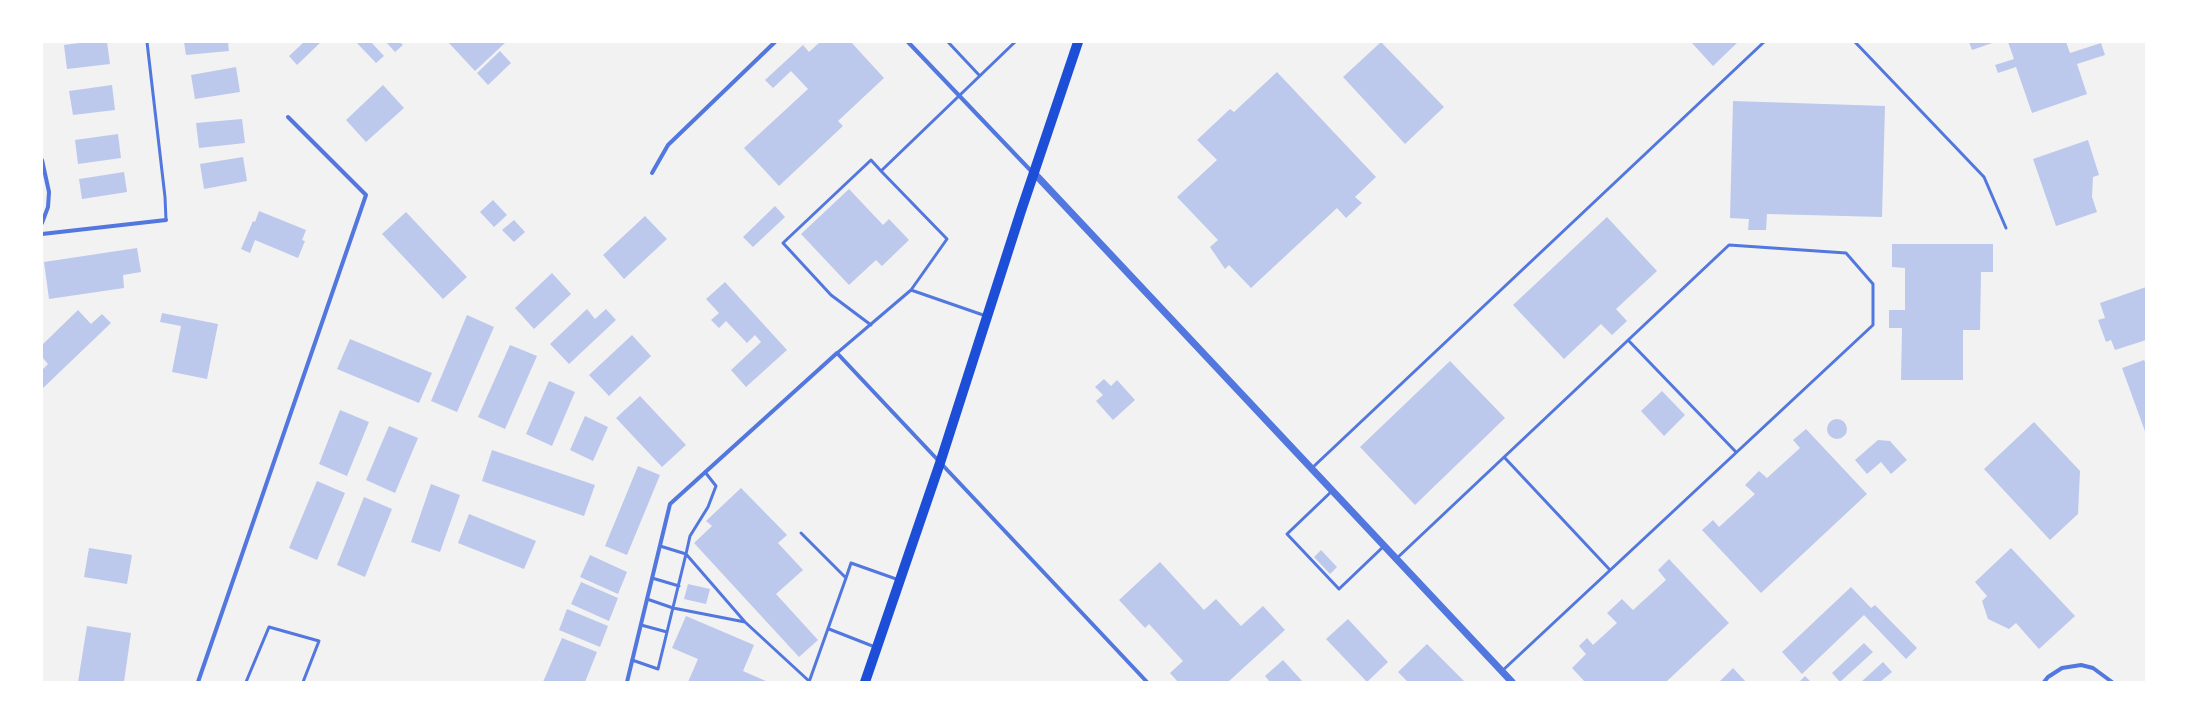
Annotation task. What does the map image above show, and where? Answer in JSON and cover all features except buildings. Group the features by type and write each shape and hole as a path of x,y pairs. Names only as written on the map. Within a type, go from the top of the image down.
{"main road":[{"path":"865,682 940,463 1078,42"}],"street":[{"path":"652,173 668,145 775,42"},
{"path":"908,42 1034,173 1512,682"},
{"path":"198,682 366,195 288,117"},
{"path":"42,160 49,192 48,207 42,224"},
{"path":"42,234 166,220"},
{"path":"627,682 670,504 837,353 1147,682"},
{"path":"2044,682 2048,677 2062,668 2081,665 2093,668 2112,682"}],"lane":[{"path":"147,42 165,197 166,220"},
{"path":"948,42 979,75"},
{"path":"881,171 958,95 1015,42"},
{"path":"1311,469 1764,42"},
{"path":"1855,42 1984,177 2006,228"},
{"path":"837,353 911,290 947,239 871,160 783,243 831,295 871,324"},
{"path":"1396,559 1729,246 1846,253 1873,284 1873,325 1502,671"},
{"path":"911,290 987,316"},
{"path":"1628,340 1736,452"},
{"path":"1504,457 1610,570"},
{"path":"632,660 658,669 690,536 708,507 716,486 705,472"},
{"path":"1332,491 1287,534 1339,589 1384,546"},
{"path":"801,533 846,578"},
{"path":"660,546 686,554 745,622 809,682 852,563 900,580"},
{"path":"652,578 678,586"},
{"path":"647,599 673,608 745,622"},
{"path":"641,625 667,632"},
{"path":"246,682 270,627 319,641 303,682"},
{"path":"828,629 877,647"}]}
